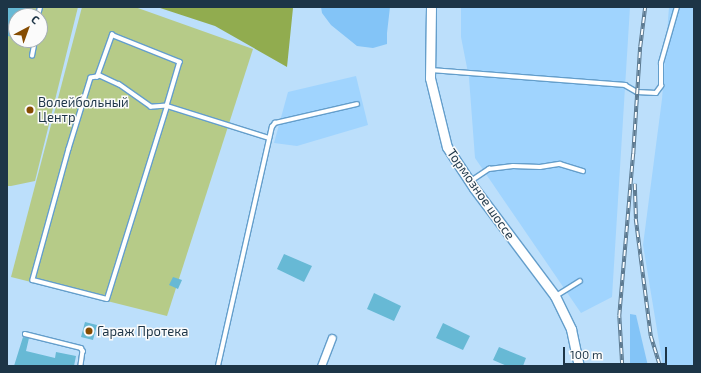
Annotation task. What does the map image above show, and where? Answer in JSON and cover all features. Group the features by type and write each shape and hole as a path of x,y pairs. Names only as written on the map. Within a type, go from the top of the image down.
{"street":[{"name":"Тормозное шоссе","path":"431,7 430,70 432,90 447,147 470,182 555,296 571,329 579,366"},
{"path":"321,366 332,338"}],"lane":[{"path":"430,70 625,85 637,92 656,93 661,86 661,63 677,7"},
{"path":"97,77 112,35 180,62 167,106 107,299 33,280 69,149 91,78 97,77 119,85 151,107 167,106 269,138"},
{"path":"32,56 34,48"},
{"path":"218,366 269,138 275,123 357,104"},
{"path":"470,182 489,169 513,166 540,167 560,164 584,171"},
{"path":"555,296 580,281"},
{"path":"25,334 81,348 84,351 81,366"}],"shaded area":[{"path":"321,7 390,7 387,44 373,48 357,46 331,25 322,13"},
{"path":"461,7 630,7 612,297 581,313 475,158 469,78 461,37"},
{"path":"669,7 694,7 694,366 663,366 643,245 662,99"},
{"path":"356,76 368,125 297,146 274,143 288,92"},
{"path":"630,314 636,315 648,366 630,366"}],"green space":[{"name":"Волейбольный Центр","path":"7,7 78,7 35,181 7,186"},
{"path":"82,7 135,7 253,49 167,316 11,277"},
{"path":"157,7 291,7 293,8 287,67 215,26"}],"building":[{"path":"7,7 28,7 8,8 7,36"},
{"path":"284,254 312,266 304,282 277,269"},
{"path":"173,277 182,280 178,289 169,285"},
{"path":"374,293 401,306 394,321 367,309"},
{"name":"Гараж Протека","path":"85,322 97,325 93,340 81,337"},
{"path":"443,323 470,336 463,350 436,338"},
{"path":"23,337 29,338 26,351 55,358 56,352 76,356 74,366 14,366"},
{"path":"499,347 526,358 523,366 507,366 493,360"}],"railway":[{"path":"622,366 619,316 633,154 640,47 645,7"},
{"path":"635,184 636,219 651,336 660,366"}],"place":[{"name":"Волейбольный Центр","path":"30,110"},
{"name":"Гараж Протека","path":"89,331"}]}
